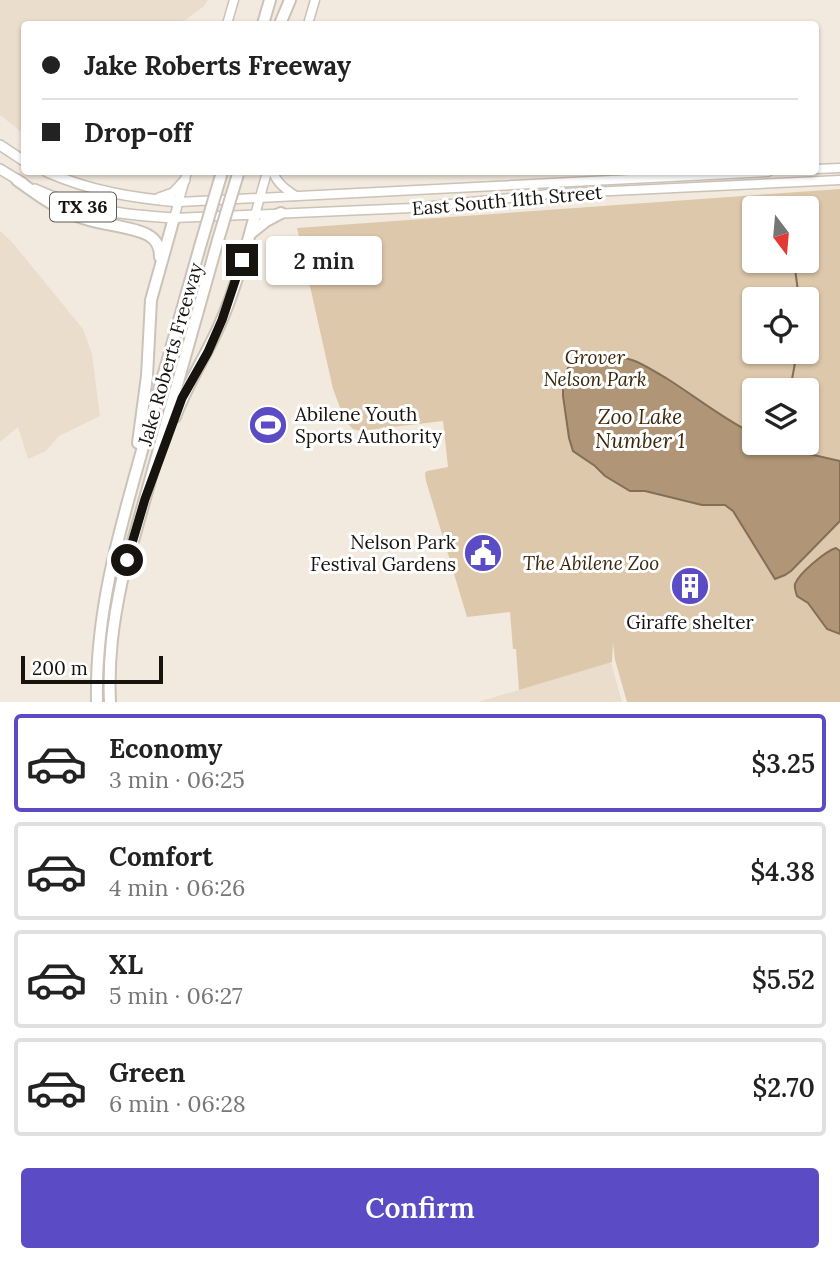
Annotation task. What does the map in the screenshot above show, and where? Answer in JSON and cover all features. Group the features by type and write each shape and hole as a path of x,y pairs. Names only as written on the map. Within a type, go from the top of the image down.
{"highway":[{"path":"264,21 270,0"},
{"path":"280,21 284,0"},
{"path":"280,21 290,0"},
{"name":"Jake Roberts Freeway","path":"97,702 97,650 109,576 126,506 221,175"},
{"name":"Jake Roberts Freeway","path":"110,702 113,622 127,560 237,175"},
{"path":"17,180 41,198 70,214 149,235 160,250 160,264"},
{"path":"249,235 266,221 281,214"},
{"path":"145,499 182,398 208,352 222,320 255,215"},
{"path":"126,506 143,414 151,300 174,218"}],"main road":[{"path":"228,21 234,0"},
{"path":"309,21 315,0"},
{"path":"0,145 21,158"},
{"path":"819,169 840,168"},
{"name":"TX 36","path":"0,169 40,191 83,207 119,214 174,218"},
{"name":"TX 36","path":"54,175 69,182 115,194 179,201"},
{"path":"255,215 266,175"},
{"path":"274,175 281,185 296,196"},
{"name":"East South 11th Street","path":"179,201 709,175"},
{"path":"150,199 166,197 173,193 186,176"},
{"path":"174,218 186,176"},
{"name":"East South 11th Street","path":"174,218 412,208 549,194 840,180"}],"shaded area":[{"path":"0,0 208,0 184,21 21,21 21,132 0,115"},
{"path":"0,231 83,329 92,354 100,416 59,436 46,451 28,459 18,427 0,442"},
{"path":"611,662 622,702 477,702 519,690"}],"green space":[{"name":"Grover Nelson Park","path":"840,189 840,702 627,702 613,643 612,662 519,690 510,612 467,617 426,481 427,471 448,467 443,421 360,431 353,429 345,421 333,389 297,228 742,196 742,273 819,273 819,196 743,196"}],"water":[{"name":"Zoo Lake Number 1","path":"593,355 632,360 677,385 742,427 742,455 813,455 840,461 840,521 791,571 775,579 733,511 725,505 702,505 645,491 630,491 605,476 573,451 569,438 563,377 568,368"},
{"path":"836,548 840,551 840,634 827,629 808,603 797,596 795,587 807,569"}],"waterway":[{"path":"796,273 797,287"},
{"path":"792,378 795,364"}],"place":[{"name":"Abilene Youth Sports Authority","path":"268,425"},
{"name":"Nelson Park Festival Gardens","path":"483,553"},
{"name":"Giraffe shelter","path":"690,586"}],"route":[{"path":"127,560 145,499 182,398 208,352 222,320 242,260"}],"park label":[{"name":"The Abilene Zoo","path":"591,563"}]}
